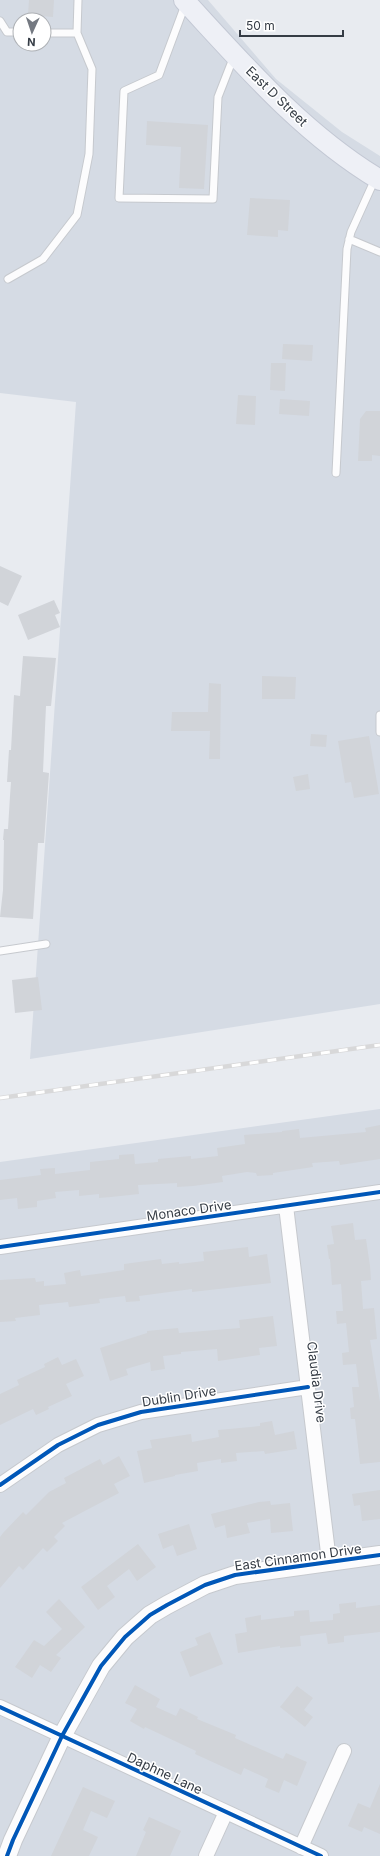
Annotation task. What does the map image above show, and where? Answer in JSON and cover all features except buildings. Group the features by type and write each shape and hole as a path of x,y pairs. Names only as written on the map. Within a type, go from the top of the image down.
{"main road":[{"name":"East D Street","path":"185,1 272,94 299,119 337,151 378,179"}],"street":[{"name":"Monaco Drive","path":"0,1247 380,1192"},
{"name":"Claudia Drive","path":"286,1206 329,1561"},
{"name":"Dublin Drive","path":"0,1485 58,1445 98,1425 141,1412 308,1387"},
{"name":"East Cinnamon Drive","path":"7,1856 13,1840 62,1736 101,1666 125,1637 150,1616 166,1605 205,1585 235,1575 380,1555"},
{"name":"Daphne Lane","path":"0,1707 321,1856"},
{"path":"301,1847 344,1751"},
{"path":"206,1856 226,1812"}],"lane":[{"path":"8,279 43,260 77,215 89,154 92,69 77,33 78,0"},
{"path":"185,1 159,75 124,91 119,198 213,199 218,97 235,54"},
{"path":"0,21 7,32 12,32"},
{"path":"52,33 77,33"},
{"path":"336,473 347,249 350,239 378,179"},
{"path":"350,239 380,252"},
{"path":"380,715 380,732"},
{"path":"0,951 46,944"}],"shaded area":[{"path":"0,0 208,0 276,79 342,132 380,156 380,1004 30,1059 76,402 0,393"},
{"path":"380,1109 380,1856 0,1856 0,1162"}],"railway":[{"path":"0,1098 380,1045"}],"cycle path":[{"path":"0,1247 380,1192"},
{"path":"0,1485 58,1445 98,1425 141,1412 308,1387"},
{"path":"7,1856 13,1840 62,1736 101,1666 125,1637 150,1615 205,1585 235,1575 380,1555"},
{"path":"0,1707 321,1856"}]}
